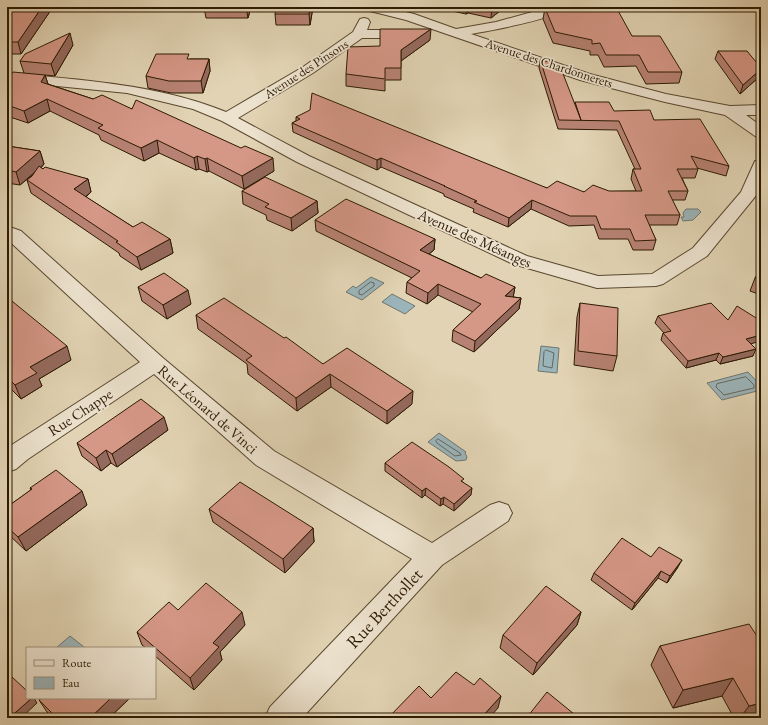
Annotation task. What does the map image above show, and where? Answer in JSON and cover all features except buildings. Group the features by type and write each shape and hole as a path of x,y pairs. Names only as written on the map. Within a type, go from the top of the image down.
{"street":[{"name":"Avenue des Pinsons","path":"227,118 308,70 359,34 364,20 361,7"},
{"name":"Avenue des Chardonnerets","path":"370,7 410,17 585,77 665,98 730,111 761,110"},
{"path":"359,34 455,33 498,26 552,11 560,7"},
{"path":"491,45 498,26"},
{"name":"Avenue des Mésanges","path":"7,78 126,89 198,106 227,118 303,159 520,260 597,282 656,280 700,252 749,193 761,165"},
{"name":"Avenue des Chardonnerets","path":"730,111 761,133"},
{"name":"Rue Léonard de Vinci","path":"7,232 14,234 155,364 265,458 432,557"},
{"name":"Rue Chappe","path":"7,462 19,452 155,364"},
{"name":"Rue Berthollet","path":"281,718 432,557 499,512"}],"water":[{"path":"686,209 698,209 701,212 693,220 683,221 681,217 684,217 683,213"},
{"path":"371,277 384,283 362,300 346,292 353,286 356,288"},
{"path":"392,294 415,306 405,314 382,302"},
{"path":"541,346 559,348 557,373 538,371"},
{"path":"748,372 761,386 761,390 722,400 707,383"},
{"path":"439,433 466,452 466,460 456,461 428,442"},
{"path":"70,636 84,647 57,647"}]}
